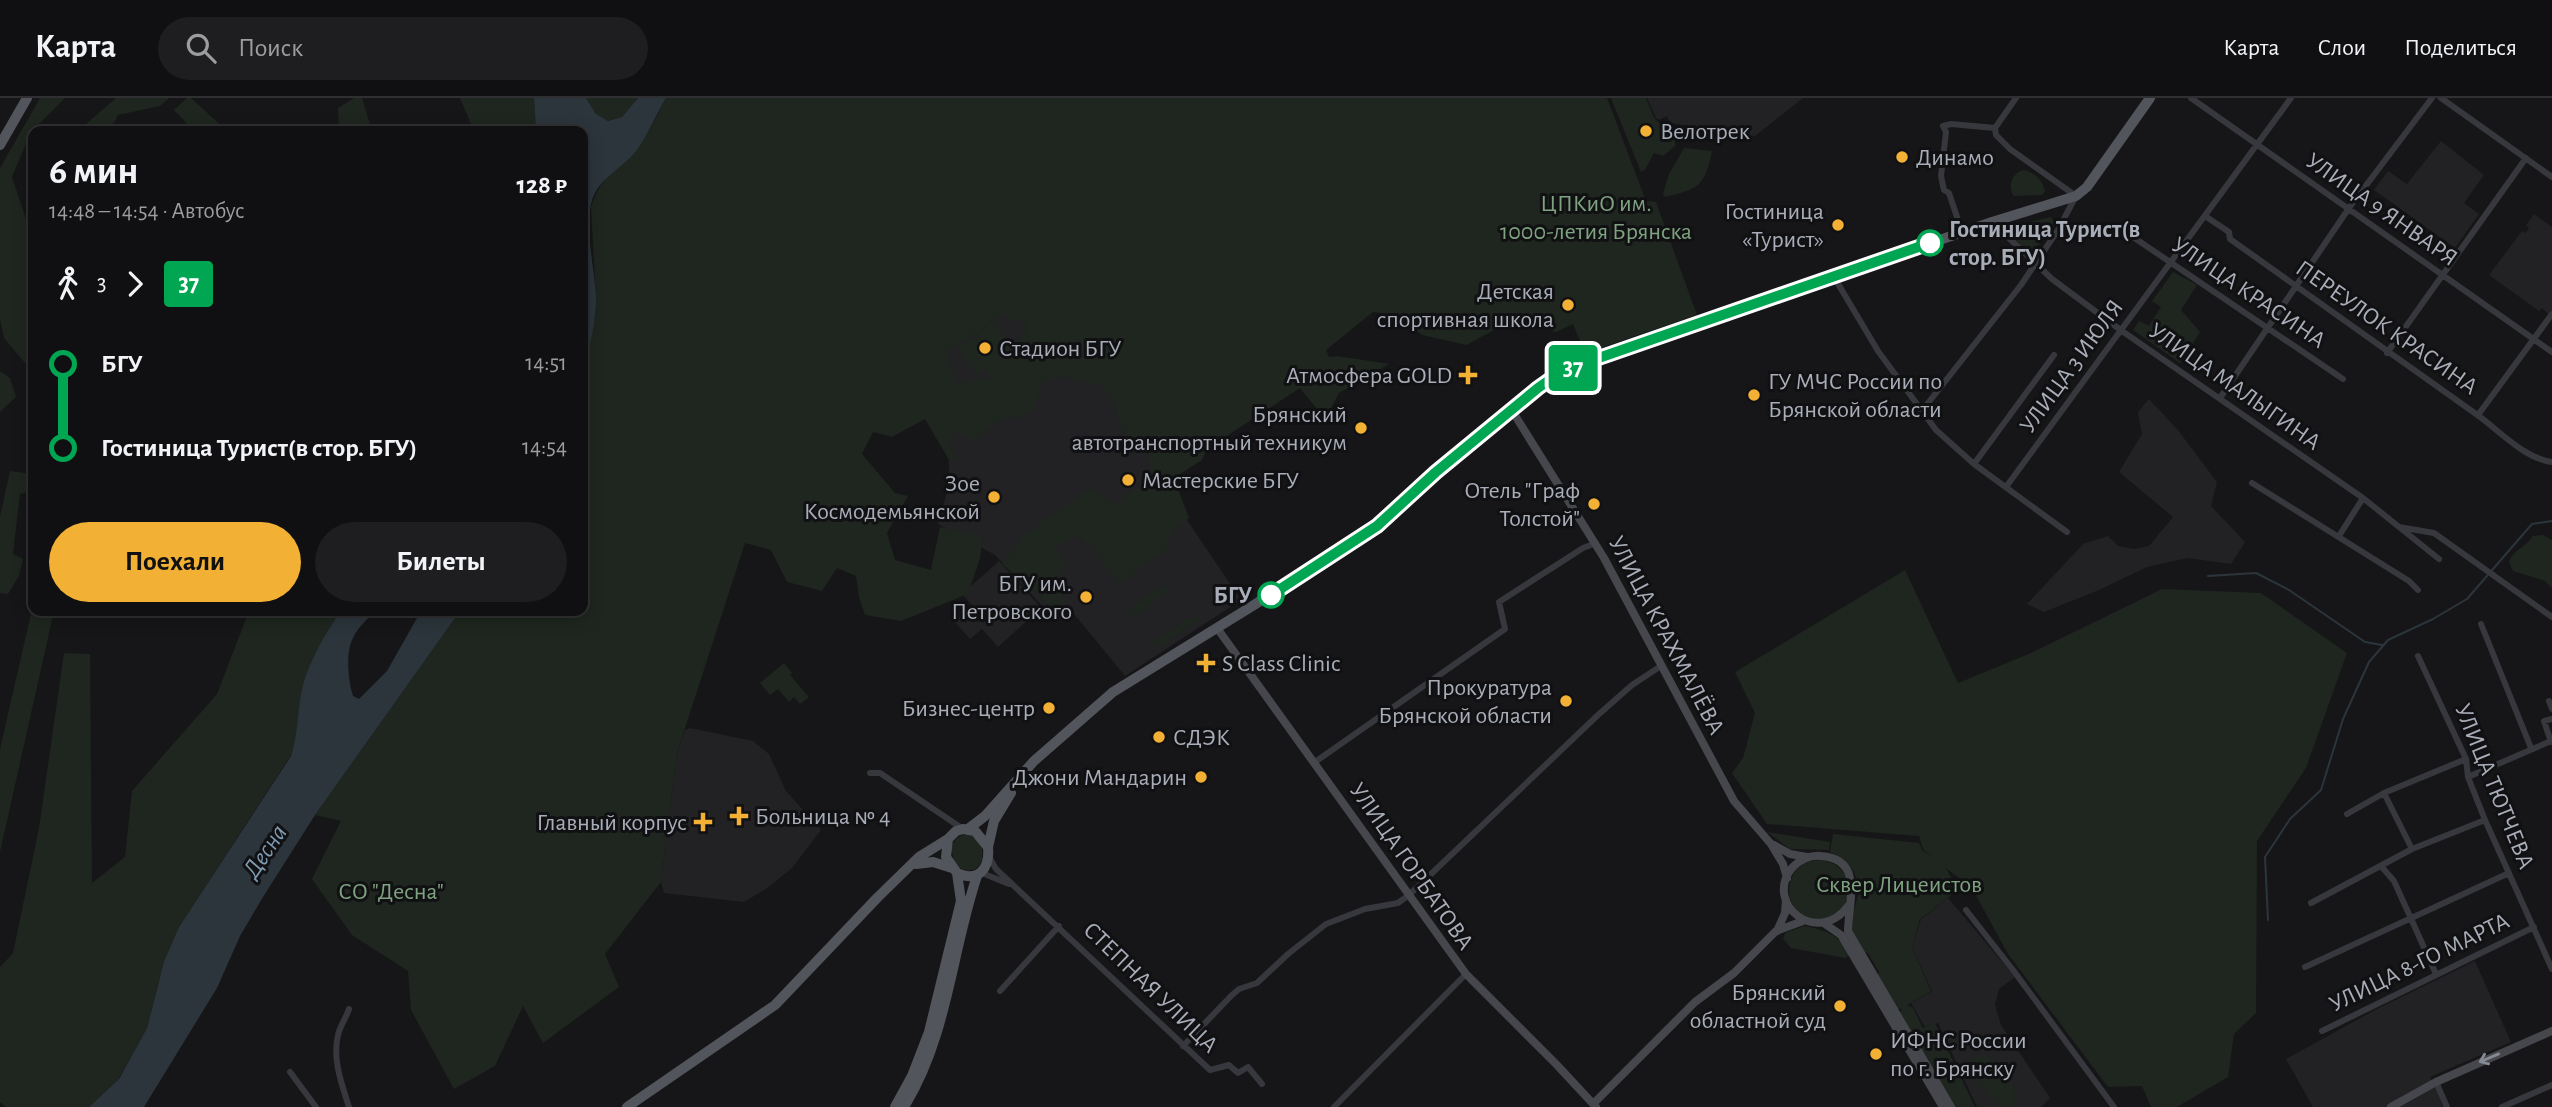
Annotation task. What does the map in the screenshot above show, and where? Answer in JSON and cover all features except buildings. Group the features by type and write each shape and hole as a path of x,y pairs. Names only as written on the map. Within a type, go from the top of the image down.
{"main road":[{"path":"0,145 27,98"},
{"path":"627,1107 775,1005 919,857 985,816 1034,761 1113,691 1377,526 1415,489 1555,376 1962,232 2077,195 2087,187 2150,98"},
{"name":"УЛИЦА КРАХМАЛЁВА","path":"1511,409 1596,543 1734,801 1771,844 1783,864 1787,878 1784,889 1785,912 1776,931"},
{"name":"УЛИЦА ГОРБАТОВА","path":"1217,628 1466,975 1595,1105"},
{"path":"904,1107 920,1078 937,1035 979,875 988,852 994,821 1013,789 1071,729"},
{"path":"966,829 981,836 988,852"},
{"path":"895,1107 912,1076 929,1032 961,901 946,851 950,836"},
{"path":"1771,844 1790,854 1808,858 1825,856 1845,868 1853,890 1845,933 1943,1107"},
{"path":"1787,878 1795,865 1808,858"},
{"path":"909,868 925,861 969,877 979,875"},
{"path":"1786,901 1796,916 1814,924 1837,919 1849,905"},
{"path":"1595,1105 1695,1002 1734,972 1776,931 1804,920"},
{"path":"1825,923 1845,933 1951,1107"},
{"path":"2391,1107 2436,1082 2552,1031"}],"street":[{"path":"1996,132 2016,98"},
{"name":"УЛИЦА 9 ЯНВАРЯ","path":"2191,98 2552,352"},
{"name":"УЛИЦА 3 ИЮЛЯ","path":"2006,488 2291,98"},
{"path":"2220,398 2349,208 2432,98"},
{"path":"2441,98 2552,177"},
{"path":"1921,412 2021,285 2058,230 2077,195 2010,149 1996,132 1951,124 1943,126 1946,132 1941,176 1944,190 1949,193 1962,232"},
{"path":"2387,353 2526,158"},
{"name":"ПЕРЕУЛОК КРАСИНА","path":"2206,216 2229,232 2230,239 2530,455 2552,462"},
{"name":"УЛИЦА МАЛЫГИНА","path":"1992,222 2034,263 2122,331 2363,498 2439,559"},
{"name":"УЛИЦА КРАСИНА","path":"2133,237 2343,379"},
{"path":"1834,277 1878,351 1940,434 1974,464 2067,532"},
{"path":"2478,415 2552,314"},
{"path":"1974,464 2054,355"},
{"path":"2252,483 2409,581 2418,590"},
{"path":"2339,536 2363,498"},
{"name":"УЛИЦА МАЛЫГИНА","path":"2399,527 2434,533 2552,617"},
{"path":"1315,762 1505,629 1499,602 1583,548 1596,543"},
{"path":"2481,624 2531,748"},
{"name":"УЛИЦА ТЮТЧЕВА","path":"2418,656 2466,760 2468,777 2485,820 2552,969"},
{"path":"1183,1046 1239,989 1257,983 1319,929 1345,915 1398,903 1409,895 1598,715 1632,685 1661,666"},
{"path":"2549,701 2552,709"},
{"path":"2468,777 2513,759 2531,748 2551,742 2544,721 2552,719"},
{"path":"2347,814 2384,793 2466,760"},
{"path":"870,773 887,777 966,829"},
{"path":"2384,793 2412,849"},
{"path":"946,818 950,836"},
{"path":"2311,903 2412,849 2485,820"},
{"name":"СТЕПНАЯ УЛИЦА","path":"988,852 996,869 1210,1070 1228,1065 1238,1073 1248,1067 1262,1084"},
{"path":"2381,866 2394,881 2413,918 2436,974"},
{"path":"2305,967 2509,873"},
{"path":"979,875 1017,888"},
{"path":"1966,910 2014,970 2114,1107"},
{"path":"1000,991 1059,926"},
{"name":"УЛИЦА 8-ГО МАРТА","path":"2322,1031 2533,927"},
{"path":"1334,1107 1466,975"},
{"path":"349,1009 337,1037 337,1058 349,1107"},
{"path":"290,1072 316,1107"},
{"path":"2436,1082 2447,1107"},
{"path":"2502,1107 2552,1085"}],"shaded area":[{"path":"1647,98 1803,98 1755,136 1670,123 1667,116 1659,120"},
{"path":"2441,141 2484,175 2464,203 2479,214 2455,248 2374,190 2388,171 2407,184"},
{"path":"2534,214 2552,227 2552,310 2548,314 2542,308 2539,311 2489,275 2522,231 2525,233 2529,229 2526,225"},
{"path":"1003,301 1122,402 1152,442 1156,474 1241,600 1125,676 1075,615 1056,621 995,555 938,524 950,481 941,349"},
{"path":"2149,399 2178,430 2217,482 2211,506 2245,542 2231,564 2187,558 2147,567 2044,612 2027,604 2083,544 2108,536 2118,546 2134,549 2149,546 2173,517 2119,472 2142,434 2138,412"},
{"path":"999,561 1041,608 998,647 982,629 970,639 954,621 972,605 962,594"},
{"name":"Больница № 4","path":"690,728 753,741 769,754 786,791 821,830 792,868 766,889 744,902 664,893 661,882 677,753 685,730"},
{"path":"1948,898 2015,977 1999,989 1995,1005 2001,1025 2050,1098 2041,1107 1977,1107 1938,1023 1925,1027 1911,1003 1932,991 1912,948 1921,919"},
{"path":"2475,961 2511,1042 2430,1077 2445,1107 2313,1107 2286,1059 2377,1009"}],"green space":[{"path":"40,98 65,98 37,126 28,126 28,139 12,177 28,224 28,367 4,338 0,319 0,168"},
{"path":"116,98 169,98 160,106 118,115 112,126 84,126"},
{"path":"187,98 191,98 222,126 189,126 174,110"},
{"path":"354,98 362,98 370,126 339,126 338,108"},
{"path":"460,98 534,98 536,126 472,126"},
{"path":"586,98 638,98 622,117 608,121 596,114"},
{"path":"666,98 1607,98 1646,201 1656,202 1697,315 1585,353 1573,324 1556,332 1529,322 1515,322 1467,345 1422,335 1395,315 1373,312 1326,350 1329,357 1389,364 1339,393 1325,419 1300,388 1207,449 1202,460 1174,478 1189,518 1171,532 1167,549 1120,583 1095,554 1096,546 1087,544 1078,535 1054,548 1065,563 1055,579 1067,605 1054,615 1039,594 1002,564 1026,533 1091,488 1114,506 1151,476 1148,448 1122,431 1115,405 1101,386 1061,376 1043,383 1032,412 993,424 974,441 953,430 949,448 958,452 955,459 949,460 925,419 892,437 873,432 862,454 895,493 908,496 887,533 895,560 931,570 940,527 983,535 980,558 968,594 901,621 865,615 856,576 837,568 822,591 787,582 771,550 745,543 677,753 661,882 605,954 619,987 543,1043 523,1006 495,1066 454,1089 411,1010 408,971 352,935 312,879 341,821 315,815 456,616 588,616 588,349 596,301 591,207 600,187 653,123","holes":["1003,314 1010,320 1024,321 1027,331 1012,345 994,322 957,349 976,375 990,365 986,369 990,377 956,384 947,352"]},
{"name":"Велотрек","path":"1611,98 1646,98 1654,118 1675,137 1675,146 1663,156 1654,153 1645,170 1641,172"},
{"path":"1684,148 1712,151 1706,172 1699,184 1693,188 1665,197 1663,194 1669,174"},
{"path":"2024,170 2040,180 2045,191 2042,195 2014,196 2012,180"},
{"path":"2051,217 2056,224 2030,255 2005,228"},
{"path":"2173,272 2197,285 2181,310 2200,332 2180,363 2133,330 2139,321 2149,326 2161,307 2152,301"},
{"path":"0,371 10,378 16,397 0,412"},
{"path":"10,471 28,473 28,492 20,494 13,554 23,559 19,576 8,594 0,593 0,516"},
{"path":"2543,535 2552,540 2552,588 2545,581 2513,571 2509,562 2533,536"},
{"name":"Сквер Лицеистов","path":"1905,570 1958,683 2031,653 2162,589 2261,593 2347,653 2306,768 2257,841 2256,1013 2234,1034 2228,1077 2177,1107 2151,1107 2142,1086 2108,1087 2008,954 1972,888 1946,868 1957,888 1920,919 1912,948 1931,991 1907,1005 1913,1008 1923,1028 1935,1023 1975,1107 1953,1107 1900,1013 1902,1008 1897,1010 1877,976 1879,972 1868,953 1863,952 1854,937 1851,927 1858,884 1848,865 1830,852 1833,834 1919,843 1922,850 1933,857 1923,849 1919,836 1767,824 1732,773 1743,758 1755,713 1735,672"},
{"path":"1162,585 1166,590 1172,586 1173,588 1132,620 1126,613"},
{"path":"30,616 53,616 0,852 0,749"},
{"path":"247,616 338,616 306,677 299,729 291,755 179,927 159,980 147,1028 118,1080 89,1107 6,1107 0,1102 0,967 13,953 39,828 64,653 90,654 92,883 125,857 132,791 217,694"},
{"path":"1188,618 1200,618 1161,646 1147,647"},
{"path":"784,663 792,673 790,675 809,697 800,704 794,697 789,702 778,689 770,695 760,683"},
{"path":"1767,832 1830,842 1829,850 1790,849"},
{"path":"970,834 982,845 982,861 976,869 966,871 956,866 951,849 958,838"},
{"path":"1813,860 1825,860 1844,873 1849,890 1847,902 1836,915 1825,920 1813,920 1794,907 1789,896 1789,884 1802,865"},
{"path":"1804,926 1831,934 1851,954 1845,958 1791,948 1783,939 1785,933"},
{"path":"1980,1053 1998,1064 2013,1085 2016,1098 2009,1107 1996,1104 1970,1071 1970,1061"}],"water":[{"path":"534,98 586,98 596,114 608,121 622,117 638,98 666,98 637,150 607,177 593,197 589,233 596,307 588,351 588,126 536,126"},
{"name":"Десна","path":"338,616 370,616 356,632 349,649 350,682 353,696 359,699 387,671 418,616 456,616 315,815 240,936 217,988 144,1107 89,1107 119,1079 147,1028 164,962 179,927 291,756 306,676"}],"waterway":[{"path":"2268,920 2265,857 2290,819 2321,790 2343,719 2369,662 2388,640 2467,599 2532,524 2552,521"},
{"path":"2208,576 2256,573 2289,590 2365,642 2382,645"}],"bus line":[{"name":"37","path":"1271,595 1377,526 1456,454 1555,376 1590,361 1930,243"}],"place":[{"name":"Велотрек","path":"1646,131"},
{"name":"Динамо","path":"1902,157"},
{"name":"Гостиница «Турист»","path":"1838,225"},
{"name":"Гостиница Турист(в стор. БГУ)","path":"1930,243"},
{"name":"Детская спортивная школа","path":"1568,305"},
{"name":"Стадион БГУ","path":"985,348"},
{"name":"Атмосфера GOLD","path":"1468,375"},
{"name":"ГУ МЧС России по Брянской области","path":"1754,395"},
{"name":"Брянский автотранспортный техникум","path":"1361,428"},
{"name":"Мастерские БГУ","path":"1128,480"},
{"name":"Зое Космодемьянской","path":"994,497"},
{"name":"Отель \"Граф Толстой\"","path":"1594,504"},
{"name":"БГУ","path":"1271,595"},
{"name":"БГУ им. Петровского","path":"1086,597"},
{"name":"S Class Clinic","path":"1206,663"},
{"name":"Прокуратура Брянской области","path":"1566,701"},
{"name":"Бизнес-центр","path":"1049,708"},
{"name":"СДЭК","path":"1159,737"},
{"name":"Джони Мандарин","path":"1201,777"},
{"name":"Больница № 4","path":"739,816"},
{"name":"Главный корпус","path":"703,822"},
{"name":"Брянский областной суд","path":"1840,1006"},
{"name":"ИФНС России по г. Брянску","path":"1876,1054"}],"park label":[{"name":"ЦПКиО им. 1000-летия Брянска","path":"1596,217"},
{"name":"СО \"Десна\"","path":"391,891"}]}
